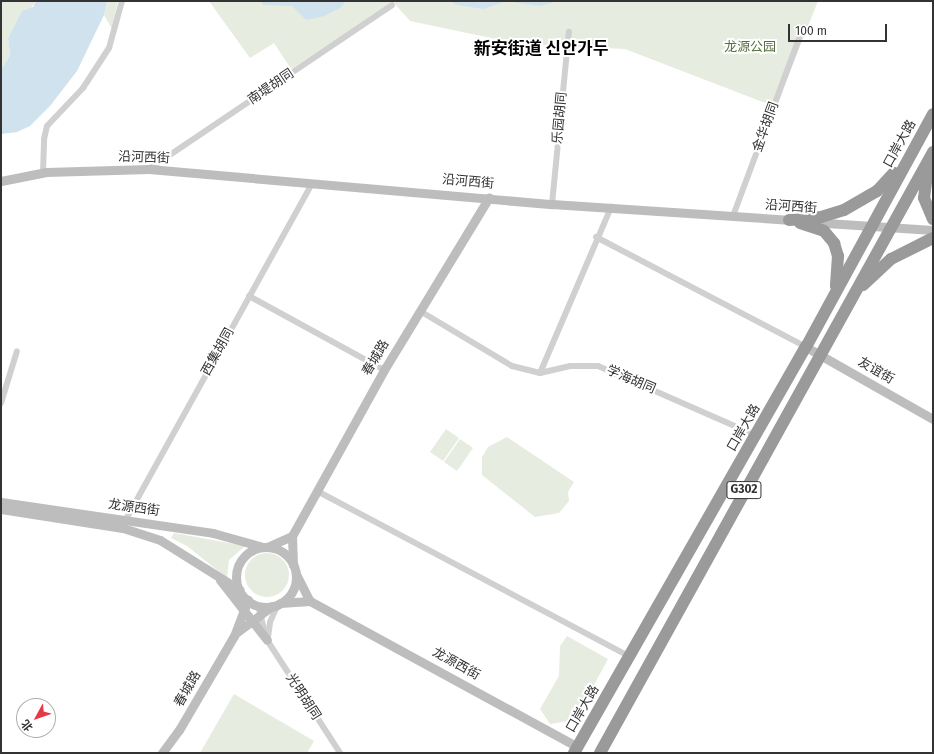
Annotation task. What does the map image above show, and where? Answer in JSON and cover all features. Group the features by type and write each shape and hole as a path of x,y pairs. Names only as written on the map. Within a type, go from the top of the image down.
{"highway":[{"name":"口岸大路","path":"580,751 630,656 806,347 836,293 870,226 933,114"},
{"path":"789,220 821,217 844,210 877,191 911,153"},
{"path":"931,157 924,198 933,219"},
{"name":"G302","path":"600,753 819,354 931,157"},
{"path":"789,220 817,227 824,231 834,243 838,256 836,293"},
{"path":"851,297 891,259 933,238"}],"main road":[{"name":"沿河西街","path":"1,181 43,172 149,169 489,196 552,204 933,230"},
{"name":"春城路","path":"292,536 384,370 489,196"},
{"name":"友谊街","path":"806,347 933,418"},
{"name":"龙源西街","path":"1,502 213,533 265,547"},
{"name":"龙源西街","path":"1,509 123,528 160,540 211,570 240,590"},
{"path":"259,609 248,600 240,590 236,581 240,562 253,549 265,547 292,536 294,569 292,590 277,604"},
{"path":"234,636 252,619 259,609 277,604 310,601 294,569 283,552 265,547"},
{"path":"211,570 252,619 267,640"},
{"path":"234,636 248,600"},
{"name":"龙源西街","path":"310,601 580,751"},
{"name":"春城路","path":"162,753 179,730 234,636"}],"street":[{"path":"43,172 44,139 47,126 83,88 109,48 122,1"},
{"name":"南堤胡同","path":"149,169 392,5"},
{"name":"乐园胡同","path":"552,204 568,32"},
{"name":"金华胡同","path":"733,216 799,39"},
{"name":"西集胡同","path":"125,521 312,183"},
{"path":"540,373 596,237 611,208"},
{"path":"596,237 806,347"},
{"path":"249,296 384,370"},
{"name":"学海胡同","path":"420,311 512,366 540,373 570,366 598,366 755,435"},
{"path":"1,403 17,351"},
{"path":"317,492 630,656"},
{"path":"267,640 270,622 277,604"},
{"name":"光明胡同","path":"259,609 267,640 340,753"}],"green space":[{"path":"1,1 36,1 8,39 10,55 1,70"},
{"path":"107,1 118,1 112,29 104,15"},
{"name":"龙源公园","path":"209,1 818,1 776,107 625,49 520,44 410,21 393,2 291,69 274,43 250,58"},
{"path":"446,429 459,438 443,461 430,452"},
{"path":"507,437 574,482 568,492 569,501 559,513 535,517 482,475 482,457 488,447"},
{"path":"460,439 473,448 457,471 444,462"},
{"path":"174,533 245,546 229,560 227,578 187,546 171,538"},
{"path":"263,553 271,553 276,554 283,559 288,566 288,584 283,591 276,596 263,597 255,594 248,587 245,579 245,571 248,563 255,556"},
{"path":"567,636 608,659 575,720 550,724 540,709 559,676 560,646"},
{"path":"234,694 314,741 307,753 200,753"}],"water":[{"path":"36,1 107,1 104,15 77,71 50,106 30,126 17,132 1,134 1,70 10,55 8,39 22,11 33,7"},
{"path":"261,1 346,1 340,8 324,16 306,20 292,6 263,5"},
{"path":"450,1 506,1 484,9 457,5"},
{"path":"506,1 558,1 540,6"}],"district":[{"name":"新安街道 신안가두","path":"541,49"}]}
